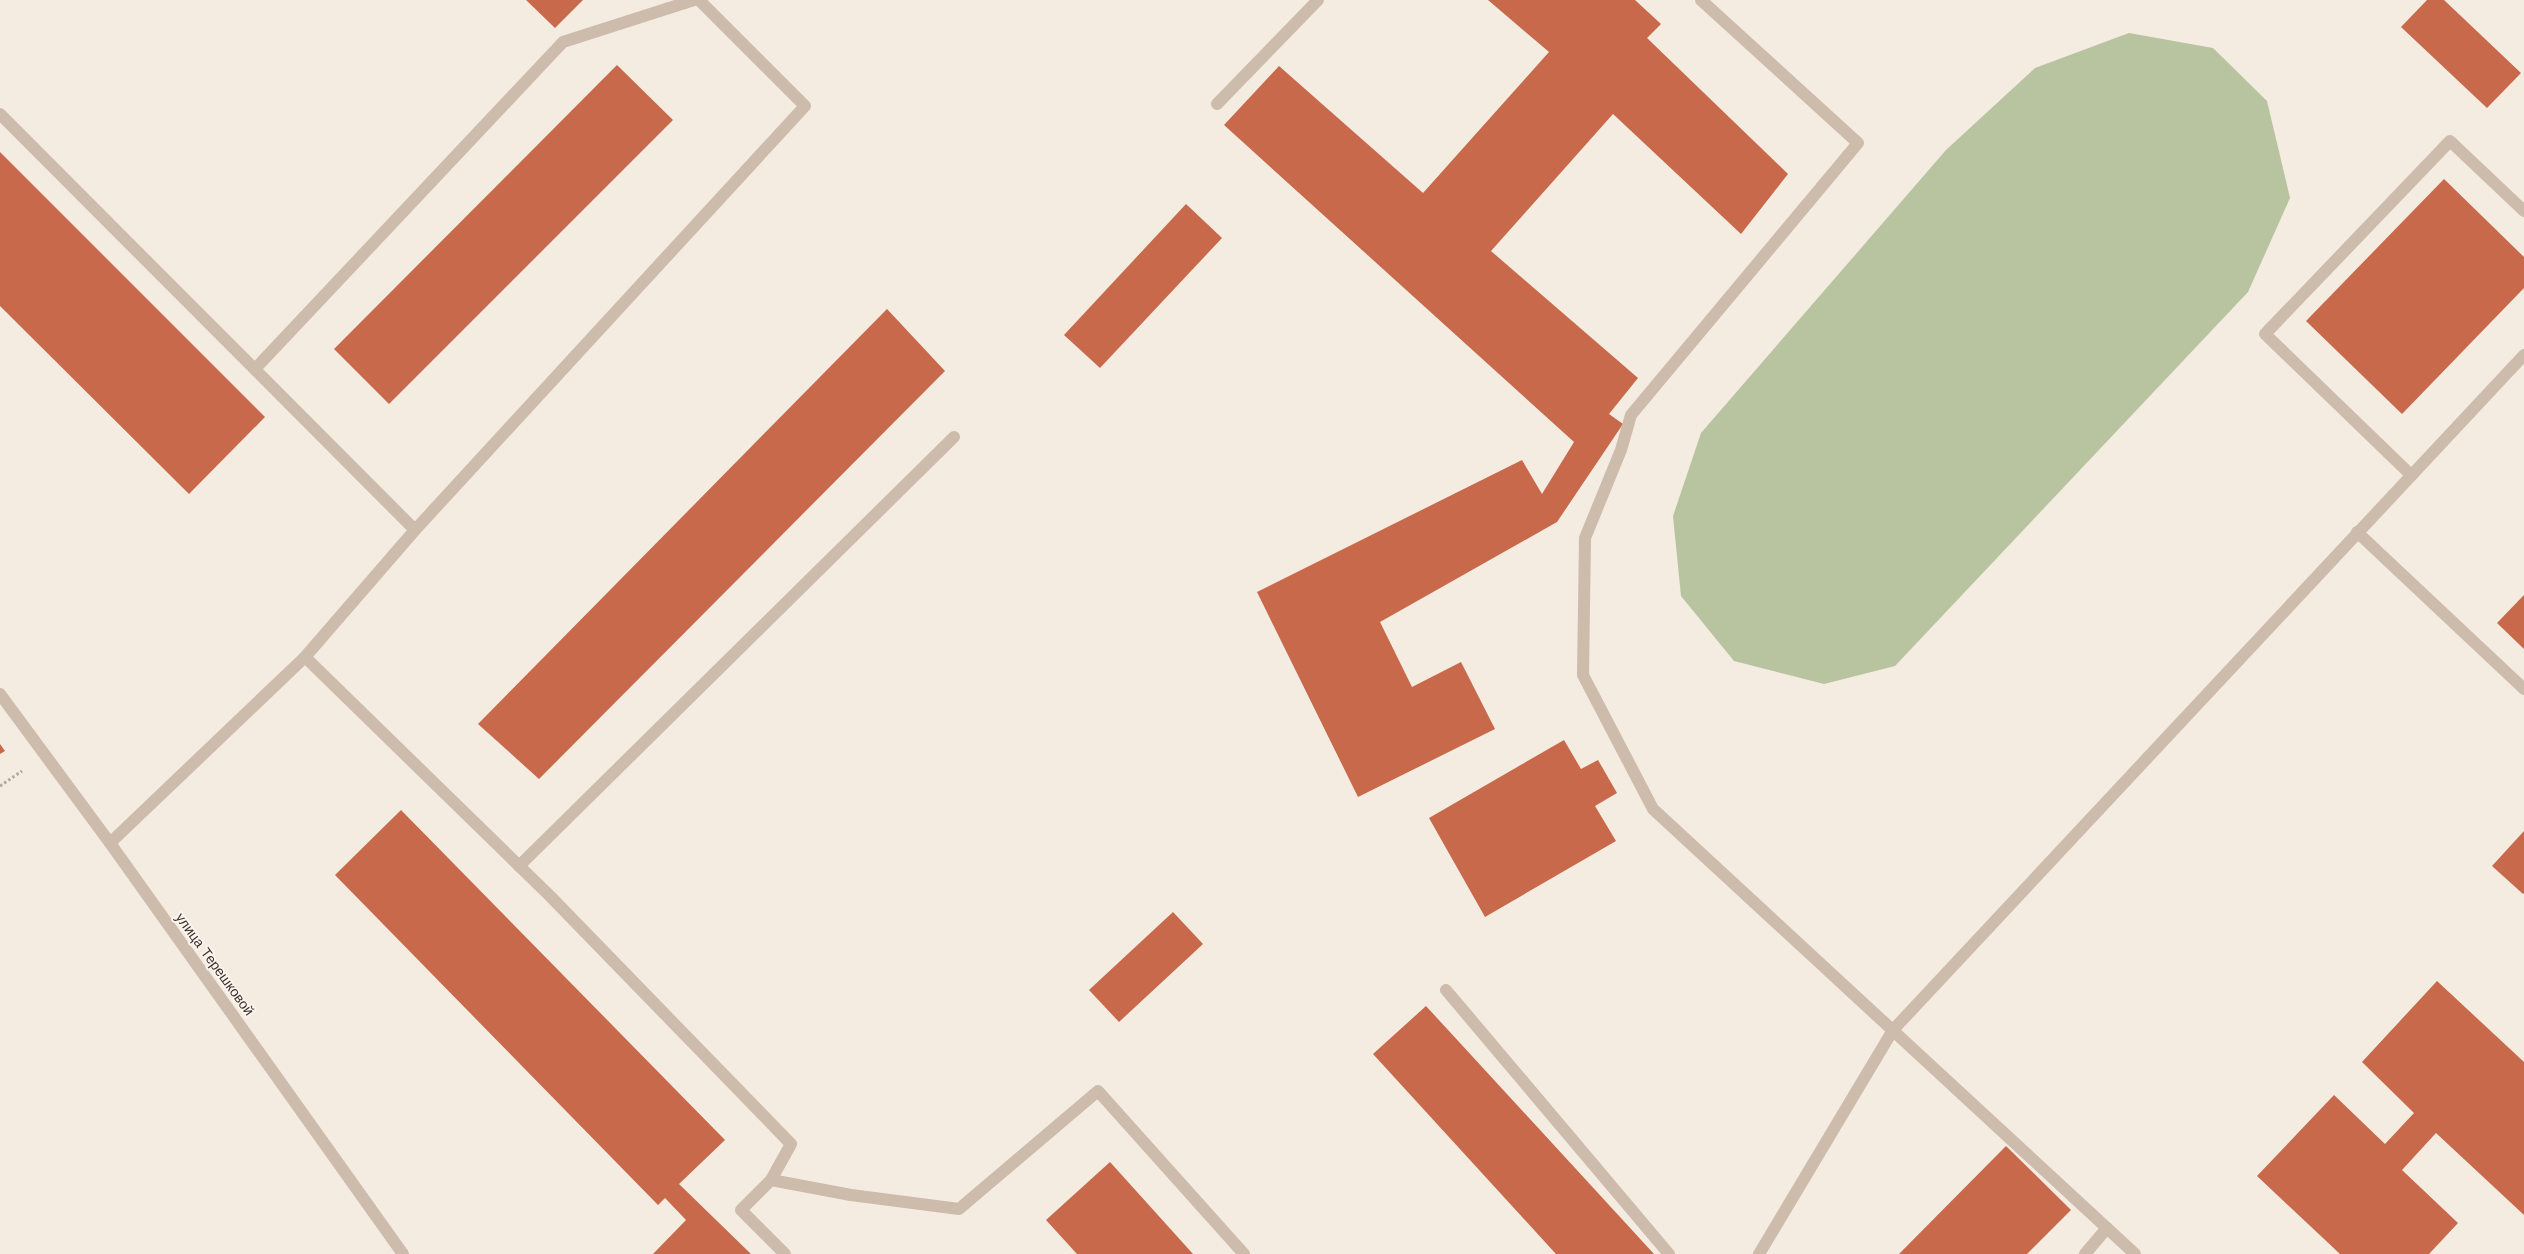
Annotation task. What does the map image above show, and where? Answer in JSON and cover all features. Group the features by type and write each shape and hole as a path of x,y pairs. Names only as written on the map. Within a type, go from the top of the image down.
{"street":[{"path":"256,369 563,42 694,0"},
{"path":"110,843 305,656 415,530 805,106 699,0"},
{"path":"1217,104 1318,0"},
{"path":"1701,0 1858,143 1631,415 1621,450 1584,538 1583,676 1653,809 2134,1254"},
{"path":"0,114 415,530"},
{"path":"2411,474 2265,334 2450,141 2524,211"},
{"path":"1759,1254 1893,1030 2524,355"},
{"path":"519,866 954,437"},
{"path":"2357,532 2524,689"},
{"path":"305,656 519,866 791,1144 771,1180 741,1210 785,1254"},
{"name":"улица Терешковой","path":"0,694 110,843 403,1254"},
{"path":"1446,990 1669,1254"},
{"path":"771,1180 851,1195 959,1209 1098,1091 1244,1254"},
{"path":"2085,1254 2107,1228"}],"green space":[{"path":"2129,33 2213,48 2267,101 2290,198 2248,292 1895,666 1824,684 1734,661 1681,596 1673,516 1701,433 1946,150 2035,68"}],"building":[{"path":"526,0 583,0 555,28"},
{"path":"1488,0 1635,0 1661,24 1647,38 1788,174 1741,234 1613,114 1491,251 1638,378 1609,414 1623,424 1557,522 1380,622 1412,687 1461,662 1495,729 1358,797 1257,592 1522,460 1542,494 1574,442 1224,125 1279,66 1423,193 1549,52"},
{"path":"2427,0 2444,0 2521,73 2487,108 2401,27"},
{"path":"617,65 673,120 389,404 334,349"},
{"path":"0,152 265,417 189,494 0,306"},
{"path":"2444,179 2524,257 2524,288 2402,414 2306,321"},
{"path":"1186,204 1222,238 1100,368 1064,335"},
{"path":"887,309 945,371 539,779 478,724"},
{"path":"2524,595 2524,649 2497,623"},
{"path":"1564,740 1581,769 1598,760 1617,793 1595,806 1616,841 1485,917 1429,818"},
{"path":"0,744 5,751 0,754"},
{"path":"401,810 725,1140 679,1184 751,1254 653,1254 686,1220 665,1198 658,1205 335,875"},
{"path":"2524,831 2524,893 2523,894 2492,866"},
{"path":"1173,912 1203,944 1119,1022 1089,990"},
{"path":"2437,981 2524,1062 2524,1215 2436,1133 2402,1170 2458,1223 2429,1254 2340,1254 2257,1176 2334,1095 2385,1144 2414,1113 2362,1062"},
{"path":"1426,1006 1654,1254 1556,1254 1373,1054"},
{"path":"2006,1146 2071,1210 2027,1254 1899,1254"},
{"path":"1110,1162 1193,1254 1077,1254 1046,1220"}]}
